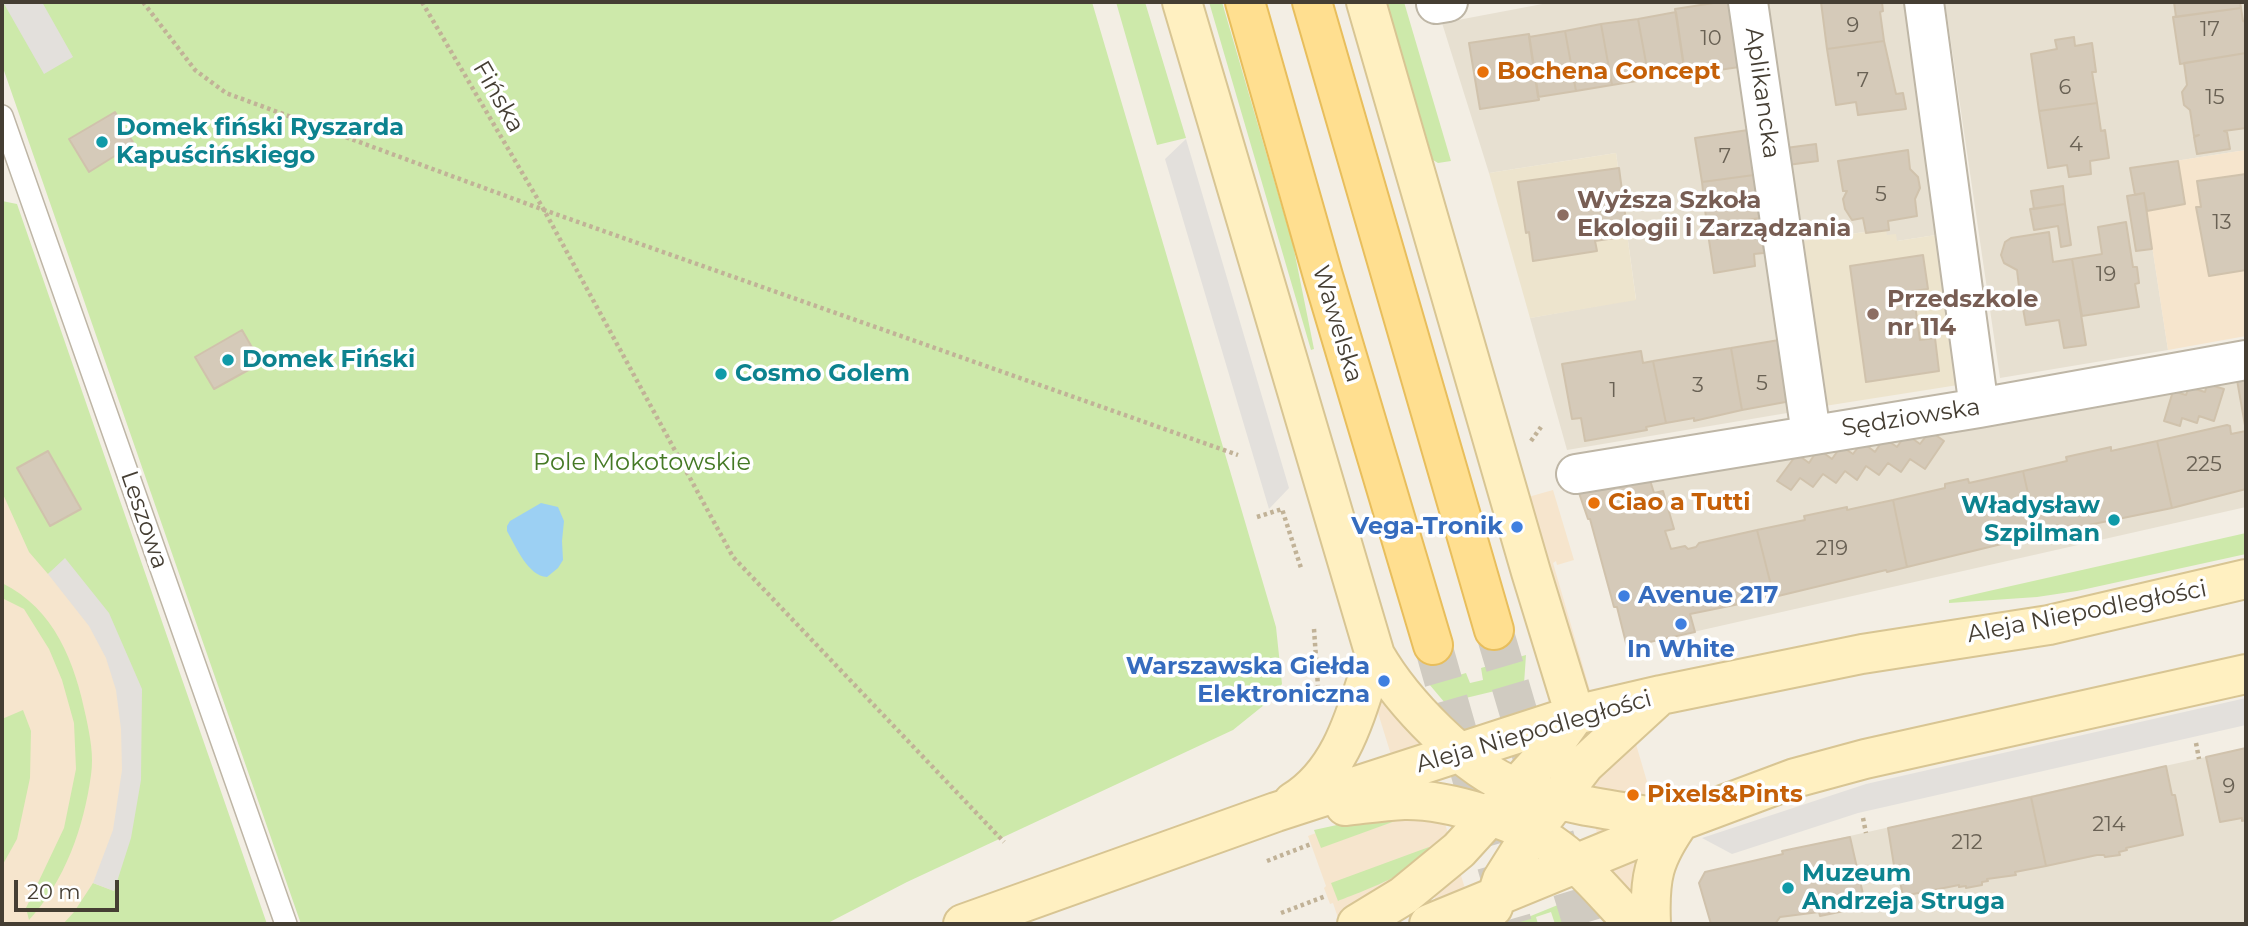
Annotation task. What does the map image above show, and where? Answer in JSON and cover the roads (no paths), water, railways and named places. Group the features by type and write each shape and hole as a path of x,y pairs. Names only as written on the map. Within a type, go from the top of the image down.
{"main road":[{"path":"1182,2 1375,655 1390,681 1472,763 1516,787 1559,799 1680,821"},
{"name":"Wawelska","path":"1245,2 1322,276 1433,645"},
{"path":"1312,2 1494,630"},
{"path":"1357,924 1403,895 1459,850 1550,750 1575,715 1366,2"},
{"name":"Aleja Niepodległości","path":"962,924 1276,812 1575,715 1862,654 2049,625 2246,579"},
{"path":"1276,812 1310,792 1331,766 1355,719 1375,655"},
{"path":"1429,924 1492,911 1575,864 1763,789 1850,763 2246,674"},
{"path":"1492,911 1502,880 1531,834 1585,764 1661,695"},
{"path":"1276,812 1406,800 1469,809 1531,834 1557,848 1634,924"},
{"path":"1651,924 1653,871 1662,847 1680,821"}],"street":[{"name":"Aplikancka","path":"1748,2 1811,434"},
{"path":"1924,2 1979,408"},
{"name":"Sędziowska","path":"1576,474 1979,408 2246,360"}],"lane":[{"name":"Leszowa","path":"2,116 286,924"}],"water":[{"path":"541,503 558,507 564,521 563,560 547,577 534,572 528,566 507,531 510,521"}],"tunnel":[{"path":"1494,630 1534,765"},
{"path":"1433,645 1513,924"},
{"path":"1555,836 1582,924"}],"place":[{"name":"Bochena Concept","path":"1483,72"},
{"name":"Domek fiński Ryszarda Kapuścińskiego","path":"102,142"},
{"name":"Wyższa Szkoła Ekologii i Zarządzania","path":"1563,215"},
{"name":"Przedszkole nr 114","path":"1873,314"},
{"name":"Domek Fiński","path":"228,360"},
{"name":"Cosmo Golem","path":"721,374"},
{"name":"Ciao a Tutti","path":"1594,503"},
{"name":"Władysław Szpilman","path":"2114,520"},
{"name":"Vega-Tronik","path":"1517,527"},
{"name":"Avenue 217","path":"1624,596"},
{"name":"In White","path":"1681,624"},
{"name":"Warszawska Giełda Elektroniczna","path":"1384,681"},
{"name":"Pixels&Pints","path":"1633,795"},
{"name":"Muzeum Andrzeja Struga","path":"1788,888"}],"park label":[{"name":"Pole Mokotowskie","path":"642,463"}]}
